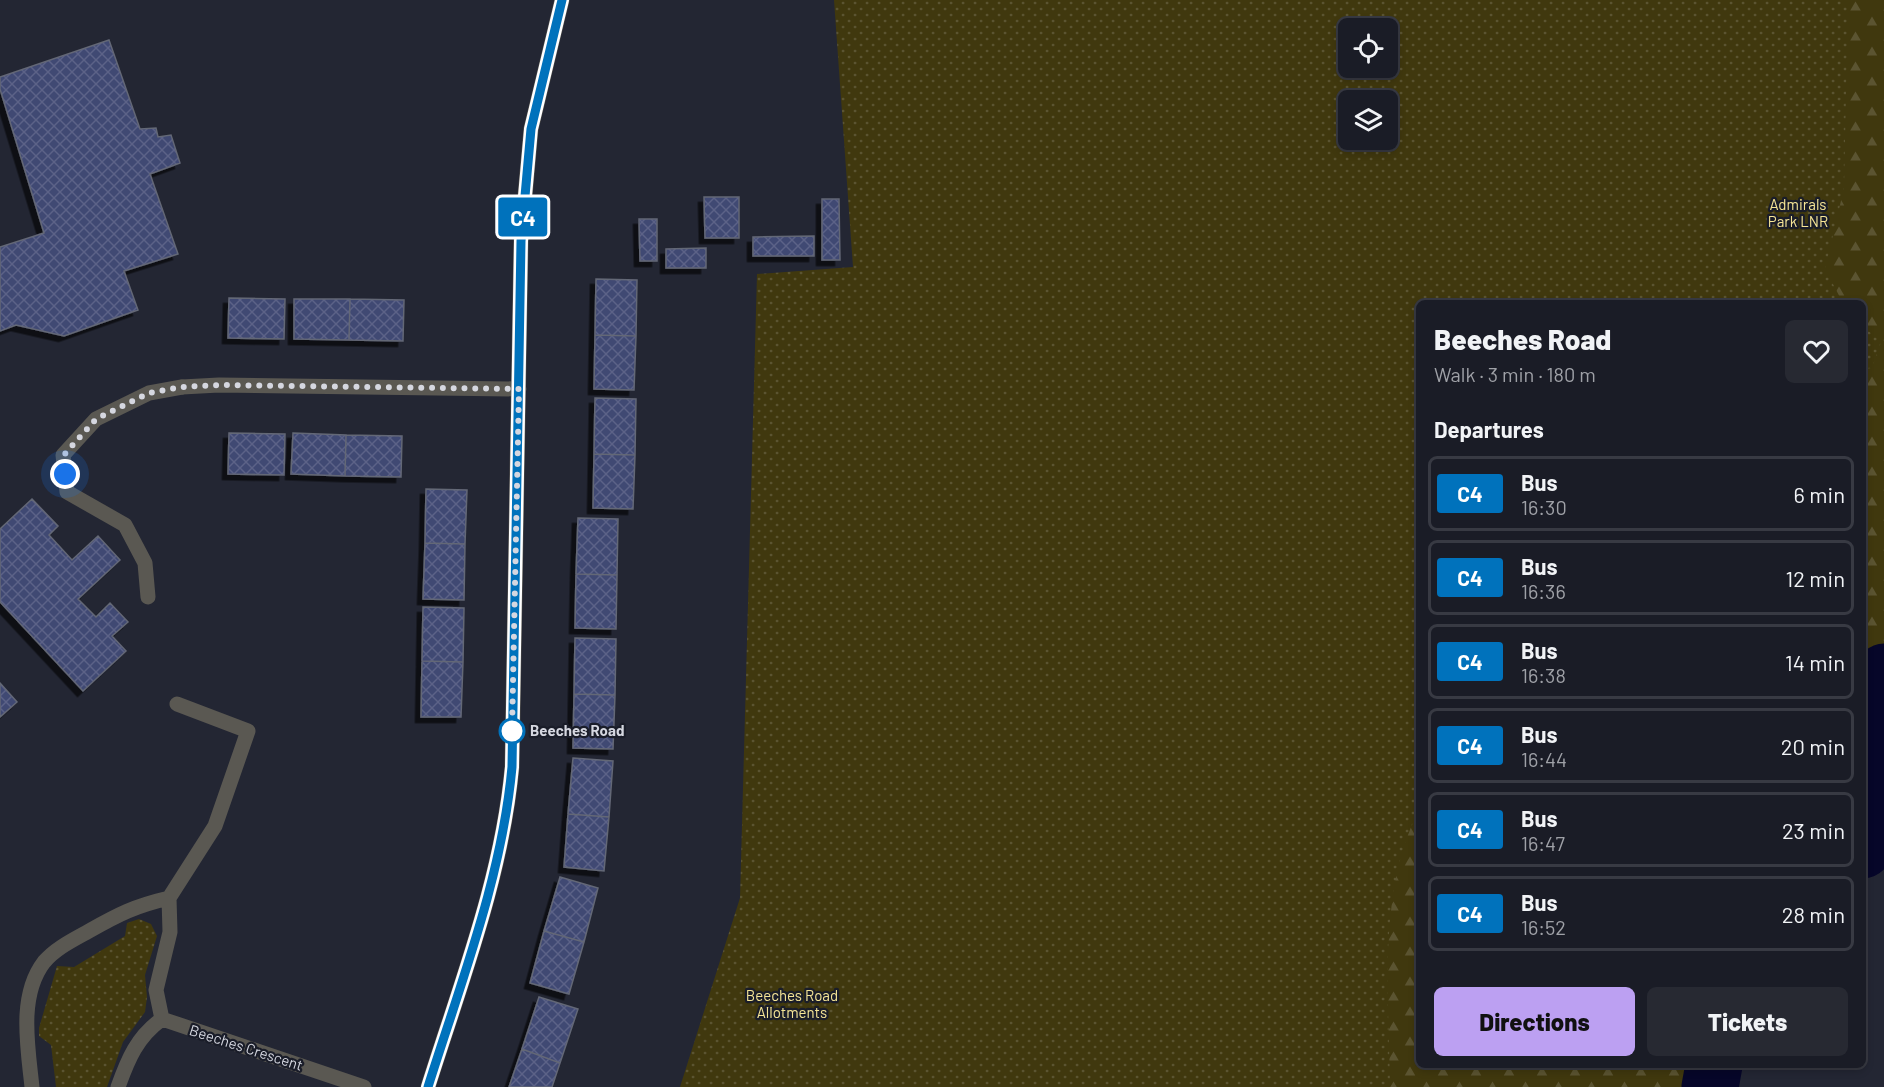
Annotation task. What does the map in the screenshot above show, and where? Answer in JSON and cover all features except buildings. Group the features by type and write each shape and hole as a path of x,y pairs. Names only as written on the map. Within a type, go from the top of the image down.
{"street":[{"path":"428,1087 500,857 508,813 512,767 521,241 531,129 561,0"},
{"path":"148,597 144,563 125,525 67,492 63,456 96,419 149,393 182,387 219,385 519,389"},
{"path":"118,1087 128,1058 138,1041 162,1020 156,990 170,932 169,898 215,826 248,731 177,704"},
{"path":"32,1087 27,1042 30,995 38,972 45,961 62,946 132,907 169,898"},
{"name":"Beeches Crescent","path":"162,1020 364,1087"}],"green space":[{"path":"834,0 1884,0 1884,692 1866,694 1866,300 1416,300 1416,1068 1686,1068 1684,1087 680,1087 740,898 757,274 853,267"},
{"path":"1848,0 1884,0 1884,692 1866,694 1866,369 1872,368 1881,342 1866,329 1866,300 1841,300 1825,269 1844,188"},
{"path":"1416,817 1416,1068 1686,1068 1684,1087 1390,1087 1388,946 1397,875"},
{"path":"139,919 151,924 157,936 145,975 147,997 145,1012 123,1042 107,1087 56,1087 51,1045 39,1036 39,1028 57,966 74,967 125,936 127,923"}],"waterway":[{"path":"1866,841 1869,808 1867,768 1869,726 1874,699 1884,672"},
{"path":"1710,1087 1713,1068"}],"bus line":[{"name":"C4","path":"428,1087 500,857 508,813 512,767 521,241 531,129 562,0"}],"place":[{"name":"Beeches Road","path":"512,731"}],"route":[{"path":"65,474 63,456 96,419 149,393 182,387 219,385 519,389 512,731"}],"park label":[{"name":"Admirals Park LNR","path":"1798,214"},
{"name":"Beeches Road Allotments","path":"792,1004"}]}
